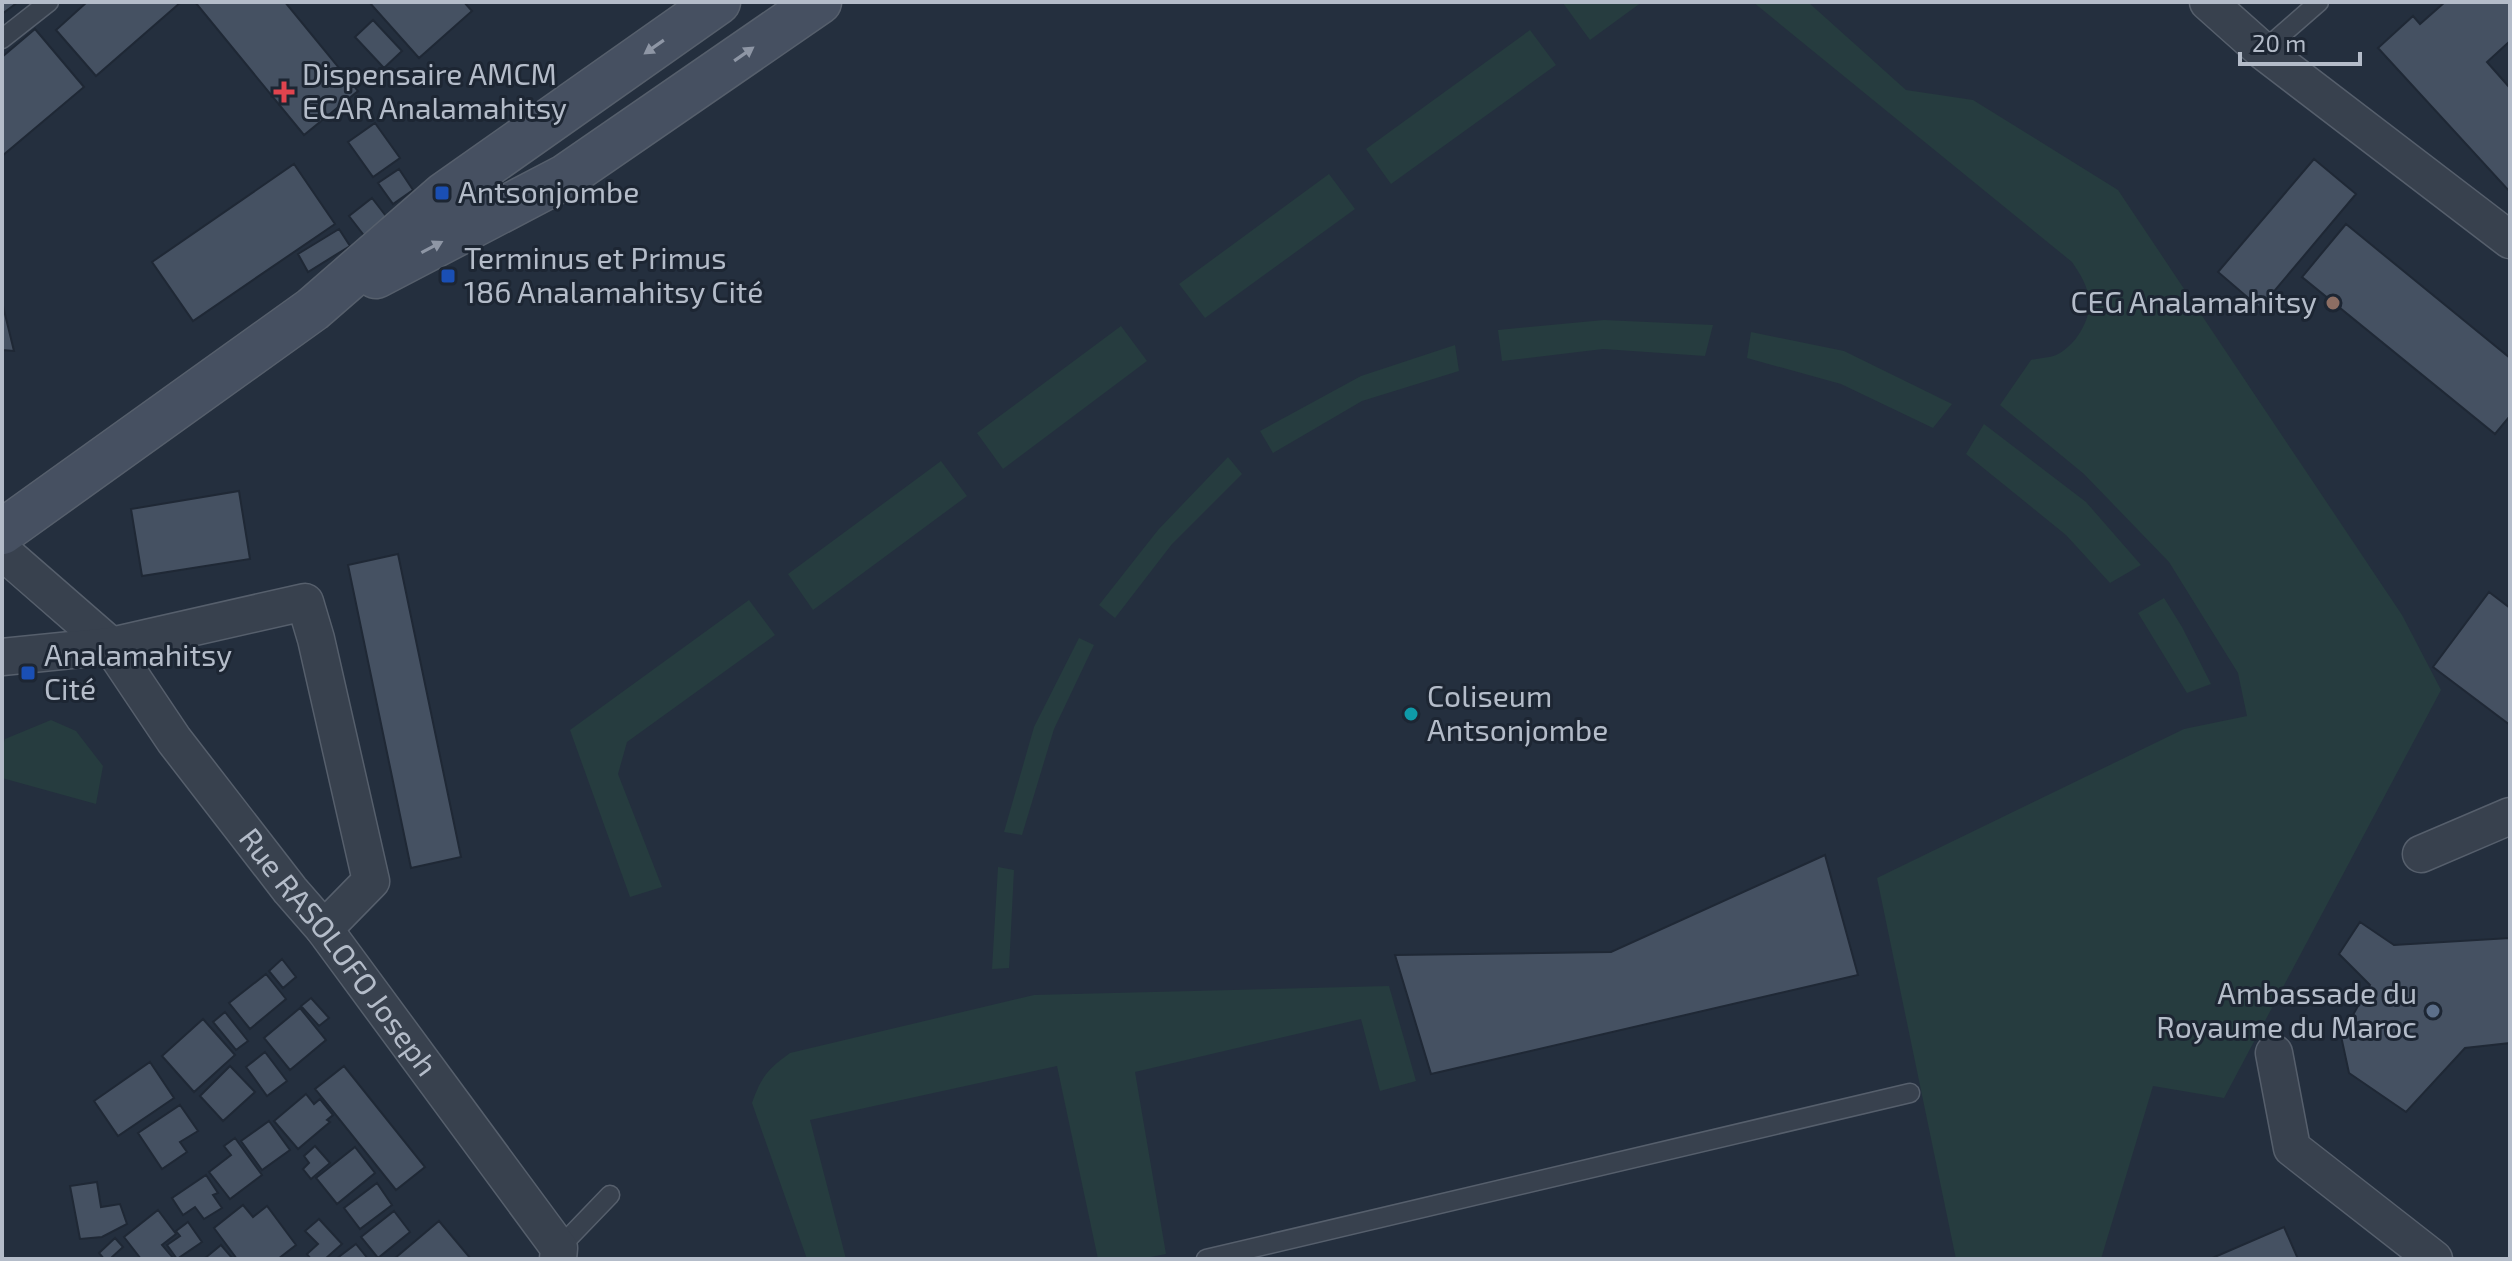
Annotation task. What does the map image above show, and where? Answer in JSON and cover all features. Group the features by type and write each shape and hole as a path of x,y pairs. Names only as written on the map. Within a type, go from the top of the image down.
{"main road":[{"path":"2,532 313,309 444,195 718,2"},
{"path":"313,309 565,177 819,2"}],"street":[{"path":"2208,2 2263,51 2510,240"},
{"name":"Rue RASOLOFO Joseph","path":"2,551 111,646 174,740 324,929 562,1255"},
{"path":"2,657 111,646 305,602 371,881 324,929"},
{"path":"2421,854 2510,816"},
{"path":"2274,1053 2292,1148 2434,1259"}],"lane":[{"path":"2,39 49,2"},
{"path":"2263,51 2319,2"},
{"path":"1206,1259 1910,1093"},
{"path":"562,1255 610,1195"}],"green space":[{"path":"1565,2 1642,2 1590,40"},
{"path":"1753,2 1808,2 1906,90 1973,100 2118,190 2402,615 2441,690 2224,1098 2153,1086 2101,1259 1956,1259 1877,878 2184,729 2247,716 2238,673 2169,562 2084,474 2000,405 2031,360 2063,351 2084,326 2089,297 2084,281 2072,262"},
{"path":"1530,30 1556,65 1391,184 1366,149"},
{"path":"1329,174 1355,209 1205,318 1179,284"},
{"path":"1604,320 1713,325 1705,356 1603,349 1502,361 1498,330"},
{"path":"1121,326 1147,361 1003,469 977,433"},
{"path":"1751,332 1844,351 1952,404 1933,428 1841,384 1747,358"},
{"path":"1455,345 1459,371 1362,401 1273,453 1260,431 1361,376"},
{"path":"1984,424 2086,502 2141,565 2110,583 2066,535 1966,454"},
{"path":"1228,457 1242,474 1172,544 1115,618 1099,605 1158,530"},
{"path":"941,461 967,496 813,610 788,574"},
{"path":"2164,598 2211,684 2187,693 2138,613"},
{"path":"749,600 775,635 627,742 618,774 662,887 630,897 570,730"},
{"path":"1079,638 1094,645 1054,729 1022,835 1004,832 1034,727"},
{"path":"51,720 76,731 103,766 96,804 2,778 5,739"},
{"path":"998,867 1014,870 1009,968 992,969"},
{"path":"1389,986 1416,1081 1380,1091 1361,1019 1135,1072 1166,1254 1140,1259 1098,1259 1057,1066 810,1120 846,1259 807,1259 752,1103 766,1074 790,1053 1034,995"}],"building":[{"path":"2,2 18,2 2,14"},
{"path":"87,2 181,2 96,76 56,30"},
{"path":"195,2 285,2 358,91 304,135"},
{"path":"369,2 464,2 472,11 419,58"},
{"path":"2445,2 2510,2 2510,41 2487,62 2510,88 2510,192 2378,48 2413,16 2420,24"},
{"path":"373,20 402,51 384,68 355,37"},
{"path":"35,29 84,87 2,156 2,57"},
{"path":"375,123 400,158 373,177 348,142"},
{"path":"2314,159 2356,194 2260,308 2218,272"},
{"path":"294,164 335,224 193,321 152,262"},
{"path":"399,169 413,190 393,204 378,183"},
{"path":"372,198 389,220 366,238 349,216"},
{"path":"2346,224 2510,358 2510,416 2495,434 2302,277"},
{"path":"339,229 350,246 308,272 298,254"},
{"path":"2,302 14,351 2,350"},
{"path":"239,491 250,559 142,576 131,509"},
{"path":"398,554 461,857 411,868 348,565"},
{"path":"2489,592 2510,608 2510,725 2433,667"},
{"path":"1825,855 1858,975 1431,1074 1395,955 1611,952"},
{"name":"Ambassade du Royaume du Maroc","path":"2360,922 2394,945 2510,938 2510,1043 2465,1048 2406,1112 2349,1073 2341,1036 2370,985 2339,954"},
{"path":"282,959 296,977 283,988 269,971"},
{"path":"266,974 286,999 250,1029 229,1003"},
{"path":"311,998 329,1018 319,1026 301,1006"},
{"path":"300,1008 326,1040 290,1070 264,1038"},
{"path":"225,1012 248,1041 236,1050 213,1022"},
{"path":"203,1019 235,1055 194,1092 162,1056"},
{"path":"265,1052 287,1081 267,1096 246,1067"},
{"path":"150,1062 174,1098 118,1136 94,1101"},
{"path":"230,1066 255,1092 223,1121 200,1096"},
{"path":"344,1066 425,1167 396,1190 315,1089"},
{"path":"306,1094 314,1104 320,1099 333,1115 327,1120 330,1122 298,1149 274,1121"},
{"path":"180,1105 198,1131 180,1142 187,1152 162,1169 138,1133"},
{"path":"269,1121 290,1150 262,1170 241,1141"},
{"path":"235,1138 262,1175 230,1199 209,1172 231,1155 224,1146"},
{"path":"315,1146 330,1163 311,1179 303,1169 309,1163 304,1156"},
{"path":"355,1147 375,1173 337,1204 316,1178"},
{"path":"206,1175 218,1193 213,1195 222,1208 204,1219 195,1207 183,1215 172,1198"},
{"path":"97,1182 101,1207 120,1204 127,1224 102,1237 80,1239 70,1186"},
{"path":"377,1183 392,1205 360,1229 344,1208"},
{"path":"243,1205 253,1217 267,1206 296,1245 278,1259 237,1259 214,1228"},
{"path":"158,1210 176,1234 162,1245 174,1259 141,1259 124,1237"},
{"path":"394,1211 410,1232 378,1258 361,1237"},
{"path":"319,1219 342,1244 325,1259 311,1259 307,1254 318,1244 305,1231"},
{"path":"439,1221 471,1259 394,1259"},
{"path":"188,1222 202,1242 177,1259 167,1245 180,1236 176,1231"},
{"path":"2284,1227 2298,1259 2210,1259"},
{"path":"115,1238 123,1247 112,1259 104,1259 99,1253"},
{"path":"356,1244 368,1259 336,1259"},
{"path":"221,1245 233,1259 204,1259"}],"place":[{"name":"Dispensaire AMCM ECAR Analamahitsy","path":"284,92"},
{"name":"Antsonjombe","path":"442,193"},
{"name":"Terminus et Primus 186 Analamahitsy Cité","path":"448,276"},
{"name":"CEG Analamahitsy","path":"2333,303"},
{"name":"Analamahitsy Cité","path":"28,673"},
{"name":"Coliseum Antsonjombe","path":"1411,714"},
{"name":"Ambassade du Royaume du Maroc","path":"2433,1011"}]}
